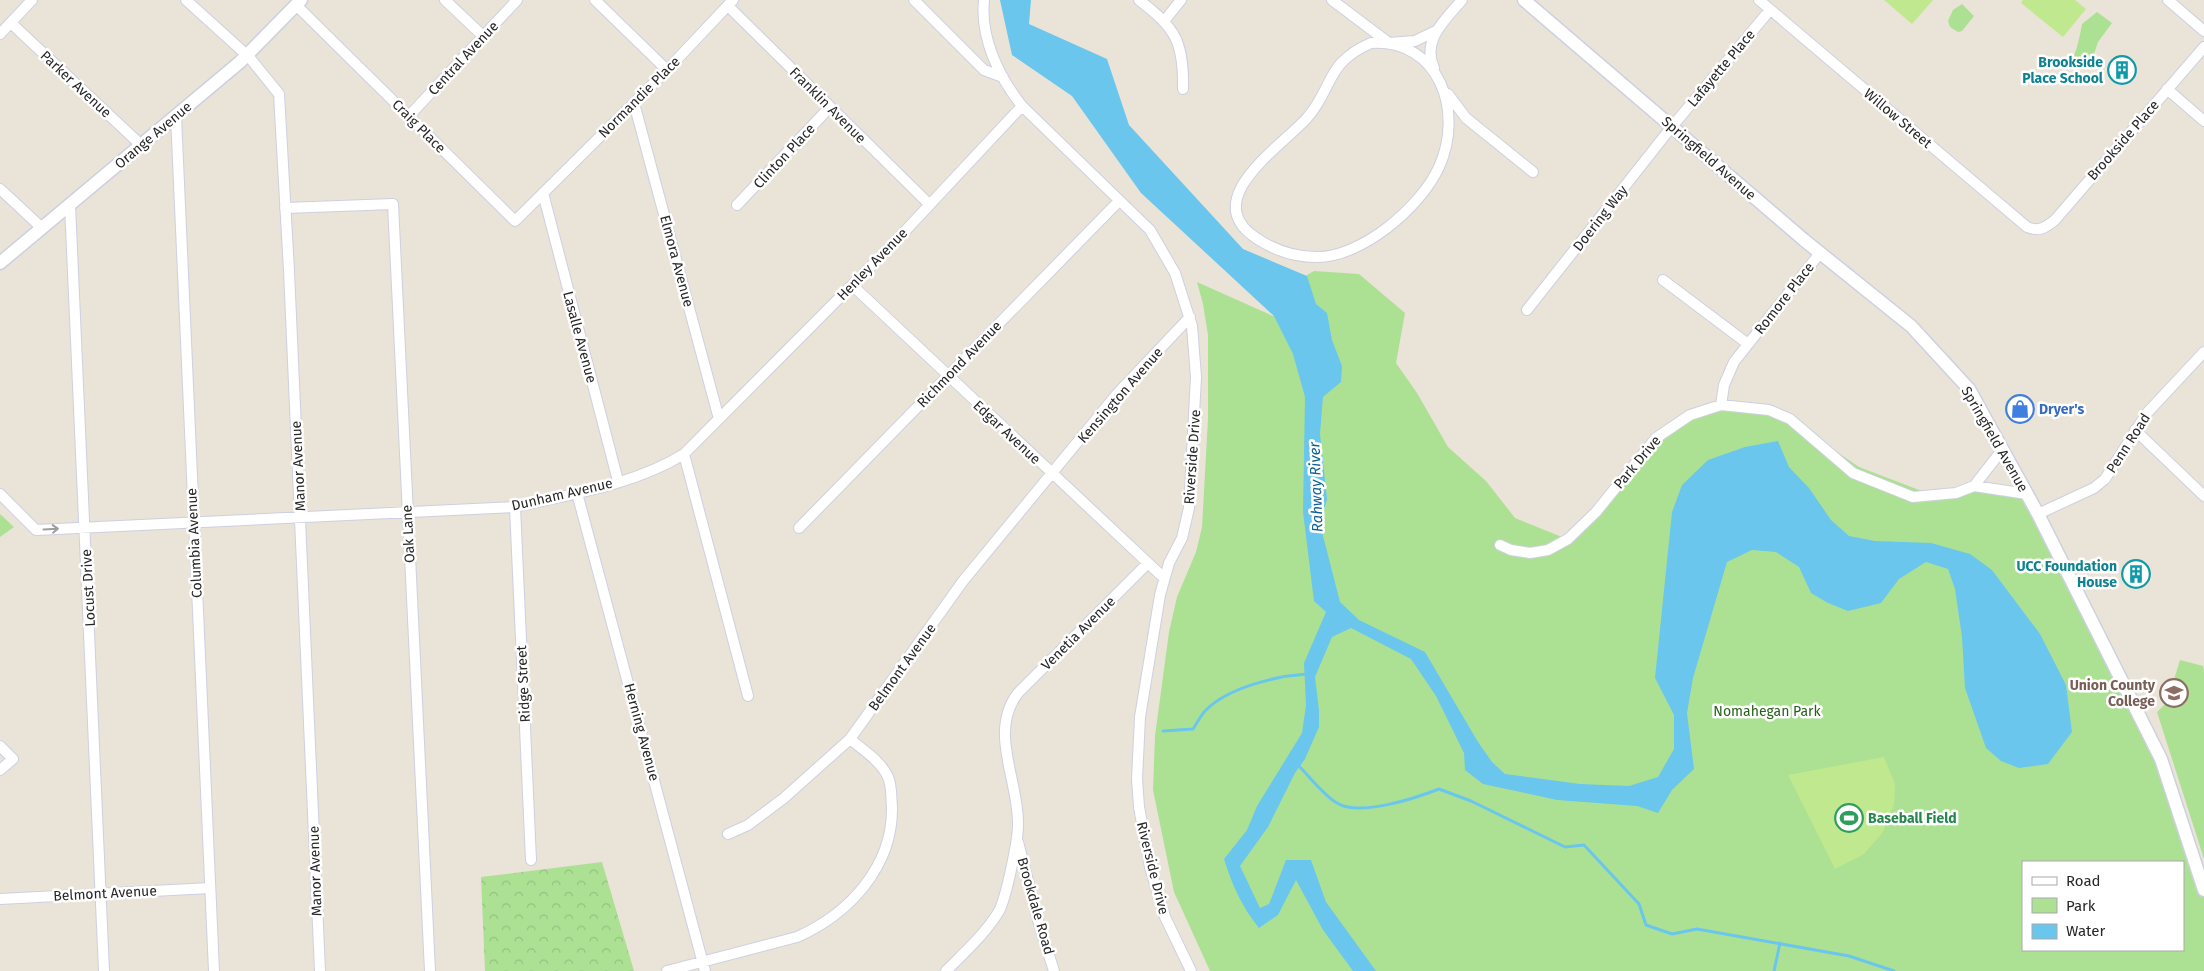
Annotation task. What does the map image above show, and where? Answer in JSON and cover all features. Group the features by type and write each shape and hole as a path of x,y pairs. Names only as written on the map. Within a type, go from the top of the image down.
{"street":[{"path":"0,34 32,0"},
{"name":"Manor Avenue","path":"186,0 247,55 279,94 286,208 320,971"},
{"path":"445,0 483,36"},
{"name":"Central Avenue","path":"409,116 517,0"},
{"path":"595,0 667,70"},
{"path":"914,0 984,70 1003,77"},
{"name":"Riverside Drive","path":"984,0 984,25 1003,77 1022,106 1150,230 1165,252 1175,272 1190,317 1195,340 1196,377 1189,508 1182,538 1164,578 1140,717 1137,779 1140,815 1150,867 1165,917 1191,971"},
{"path":"1139,0 1165,20 1176,38 1181,54 1182,89"},
{"path":"1165,20 1182,0"},
{"path":"1332,0 1389,43 1414,53 1434,70 1454,105 1466,118 1532,172"},
{"path":"1437,30 1415,41 1371,43 1356,49 1337,64 1309,116 1244,182 1237,200 1237,214 1244,228 1251,234 1285,252 1306,258 1332,256 1355,248 1391,224 1427,187 1439,168 1448,135 1448,113 1444,90 1434,70 1430,49 1437,30 1462,0"},
{"name":"Springfield Avenue","path":"1524,0 1820,253 1915,330 1969,390 2038,514 2161,759 2204,890"},
{"name":"Willow Street","path":"1759,0 2027,227 2036,230 2040,229"},
{"path":"2168,0 2204,31"},
{"name":"Orange Avenue","path":"0,263 247,55 298,2"},
{"name":"Craig Place","path":"298,2 409,116 515,220 543,193"},
{"name":"Normandie Place","path":"543,193 667,70 731,3"},
{"name":"Franklin Avenue","path":"731,3 830,107 929,204"},
{"name":"Lafayette Place","path":"1672,127 1770,10"},
{"name":"Parker Avenue","path":"11,23 141,145"},
{"name":"Brookside Place","path":"2040,229 2055,220 2204,47"},
{"path":"2167,89 2204,121"},
{"name":"Elmora Avenue","path":"634,103 719,419"},
{"name":"Henley Avenue","path":"719,419 852,285 1022,106"},
{"name":"Clinton Place","path":"737,205 830,107"},
{"name":"Columbia Avenue","path":"176,116 214,971"},
{"name":"Doering Way","path":"1527,310 1672,127"},
{"path":"0,190 42,228"},
{"name":"Lasalle Avenue","path":"543,193 618,481"},
{"name":"Richmond Avenue","path":"799,528 1119,201"},
{"name":"Oak Lane","path":"286,208 393,204 430,971"},
{"name":"Locust Drive","path":"70,205 104,971"},
{"name":"Romore Place","path":"1721,405 1728,374 1748,344 1820,253"},
{"name":"Romore Place","path":"1663,280 1748,344"},
{"name":"Edgar Avenue","path":"852,285 1164,578"},
{"name":"Kensington Avenue","path":"1052,474 1117,394 1190,317"},
{"name":"Penn Road","path":"2038,514 2094,488 2105,479 2147,413 2204,352"},
{"name":"Park Drive","path":"1500,545 1510,550 1530,553 1548,550 1568,539 1596,512 1656,438 1667,428 1690,415 1721,405 1769,410 1790,419 1853,473 1913,497 1956,494 1974,486 2027,494"},
{"name":"Dunham Avenue","path":"0,494 36,530 515,507 577,493 661,468 684,454 719,419"},
{"path":"2135,430 2204,496"},
{"path":"1974,486 2002,450"},
{"path":"684,454 748,696"},
{"name":"Belmont Avenue","path":"728,834 748,826 784,798 850,739 963,581 1052,474"},
{"name":"Herning Avenue","path":"577,493 704,966"},
{"name":"Ridge Street","path":"515,507 531,860"},
{"name":"Venetia Avenue","path":"1018,842 1014,787 1004,740 1006,712 1011,702 1147,564"},
{"path":"668,971 704,966 811,931 852,901 869,880 890,840 892,819 891,790 888,776 880,764 850,739"},
{"path":"0,746 13,759 0,770"},
{"path":"946,971 1000,910 1018,842"},
{"name":"Brookdale Road","path":"1018,842 1039,924 1054,971"},
{"name":"Belmont Avenue","path":"0,899 210,888"}],"green space":[{"path":"1884,0 1933,0 1912,24"},
{"path":"2023,0 2075,0 2086,9 2063,37 2021,3"},
{"path":"1962,4 1974,16 1962,31 1958,32 1950,27 1948,21 1953,10"},
{"path":"2097,12 2112,23 2098,42 2092,60 2077,60 2074,56 2082,24"},
{"name":"Nomahegan Park","path":"1314,271 1359,274 1405,313 1396,363 1417,393 1448,447 1486,481 1515,518 1567,539 1641,455 1702,410 1769,410 1802,428 1859,467 1927,493 1974,486 2027,494 2161,759 2204,890 2204,971 1210,971 1174,892 1153,790 1155,736 1169,632 1177,597 1196,552 1202,527 1208,419 1208,335 1197,282 1273,316 1307,275"},
{"path":"0,514 14,527 0,537"},
{"path":"2180,660 2203,666 2204,672 2204,859 2157,712 2167,702"},
{"name":"Baseball Field","path":"1884,757 1895,784 1894,804 1883,832 1864,854 1835,869 1788,775"},
{"path":"602,862 634,971 485,971 481,877"}],"water":[{"name":"Rahway River","path":"1000,0 1031,0 1029,24 1107,59 1129,125 1243,249 1307,276 1316,304 1327,313 1332,340 1342,366 1341,382 1323,397 1320,434 1327,499 1320,524 1340,602 1359,620 1425,652 1478,742 1492,762 1505,774 1580,784 1629,786 1658,777 1674,749 1674,715 1655,678 1672,512 1682,485 1708,460 1745,447 1778,441 1789,467 1809,488 1831,520 1849,536 1875,541 1931,543 1970,554 1992,570 2040,634 2066,685 2072,732 2048,764 2019,768 2001,761 1986,748 1965,688 1962,637 1955,589 1948,569 1926,562 1899,579 1881,603 1848,611 1828,603 1811,593 1799,567 1776,552 1752,550 1727,562 1693,678 1687,713 1694,769 1672,790 1658,813 1637,806 1557,800 1483,784 1465,770 1464,753 1436,696 1411,659 1351,628 1332,637 1315,677 1319,727 1305,759 1295,773 1268,827 1240,866 1260,908 1269,904 1286,860 1311,860 1326,902 1376,971 1353,971 1323,930 1296,880 1278,915 1259,928 1247,912 1238,895 1224,859 1247,830 1257,806 1302,733 1306,705 1304,663 1326,612 1314,601 1303,512 1305,397 1293,354 1274,316 1141,193 1072,96 1012,55"}],"waterway":[{"path":"1163,731 1193,729 1206,710 1227,695 1240,689 1268,680 1307,674"},
{"path":"1298,765 1327,796 1347,807 1359,808 1388,805 1439,789 1471,801 1565,847 1584,845 1639,904 1646,925 1672,934 1697,929 1849,956 1894,971"},
{"path":"1774,971 1780,943"}],"place":[{"name":"Brookside Place School","path":"2122,70"},
{"name":"Dryer's","path":"2020,409"},
{"name":"UCC Foundation House","path":"2136,574"},
{"name":"Union County College","path":"2174,693"},
{"name":"Baseball Field","path":"1849,818"}]}
